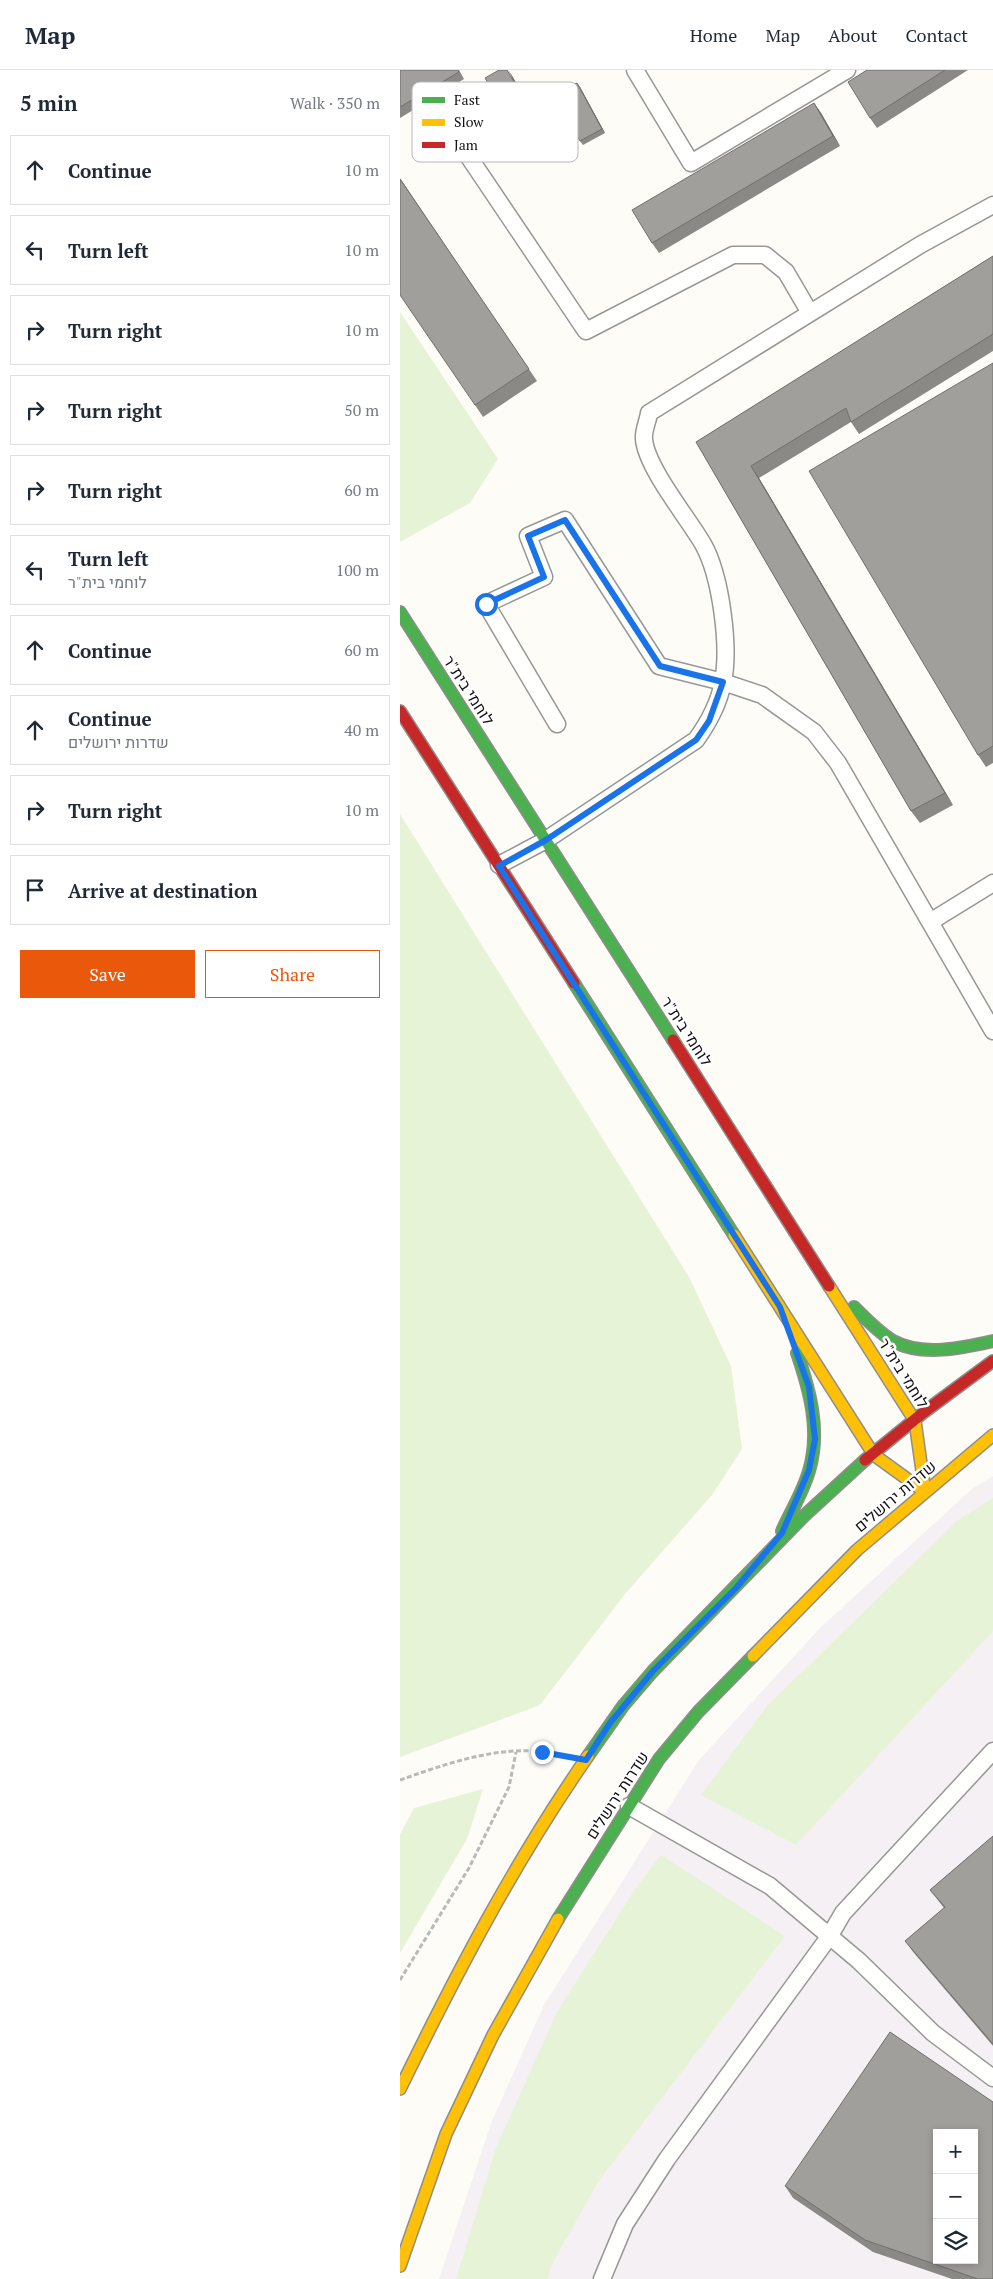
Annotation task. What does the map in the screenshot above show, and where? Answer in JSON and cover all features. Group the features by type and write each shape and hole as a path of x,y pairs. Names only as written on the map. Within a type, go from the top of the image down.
{"main road":[{"name":"לוחמי בית\"ר","path":"400,612 915,1421 925,1492"},
{"path":"400,711 874,1455 925,1492"},
{"path":"829,1284 873,1326 899,1343 933,1349 962,1349 993,1341"},
{"path":"736,1588 782,1533 809,1470 815,1439 809,1387 780,1307"},
{"path":"400,2089 439,2008 495,1904 610,1723 653,1671 815,1506 957,1386 993,1361"},
{"name":"שדרות ירושלים","path":"400,2266 446,2134 493,2035 548,1934 660,1759 698,1712 857,1550 993,1435"}],"lane":[{"path":"635,70 691,163 848,70"},
{"path":"472,162 586,331 733,256 765,256 786,272 810,313"},
{"path":"977,214 993,196"},
{"path":"499,866 546,840 696,740 709,721 723,682 725,646 720,596 704,546 652,462 644,439 649,413 920,245 993,205"},
{"path":"557,724 486,604 544,577 528,536 565,520 660,666 723,682 762,695 814,732 838,763 993,1031"},
{"path":"930,922 993,883"},
{"path":"602,2279 625,2224 667,2158 829,1937 843,1913 993,1751"},
{"path":"629,1806 770,1886 859,1962 933,2033 993,2078"}],"path":[{"path":"400,1980 469,1868 509,1787 516,1752"},
{"path":"400,1780 433,1768 493,1753 542,1752 586,1760"}],"shaded area":[{"path":"993,1476 993,2279 439,2279 492,2121 544,2005 699,1760 821,1627 972,1489"}],"green space":[{"path":"400,312 498,459 470,503 400,542"},
{"path":"400,814 689,1277 731,1366 742,1449 712,1495 625,1594 540,1705 400,1757"},
{"path":"993,1498 993,1631 796,1845 701,1795 767,1706 958,1520"},
{"path":"483,1789 467,1839 400,1953 400,1834 414,1808"},
{"path":"661,1855 785,1936 598,2182 551,2266 548,2279 456,2279 496,2148 557,2012 635,1889"}],"building":[{"path":"400,70 458,70 459,72 442,82 412,82 412,100 400,107"},
{"path":"499,70 507,70 514,82 487,82 485,78"},
{"path":"867,70 945,70 870,118 848,82"},
{"path":"578,85 602,129 580,141 578,137"},
{"path":"814,103 833,136 652,243 632,210"},
{"path":"400,179 529,369 475,405 400,295"},
{"path":"993,256 993,334 851,422 846,408 751,466 945,793 911,811 696,442"},
{"path":"993,363 993,746 978,755 809,471"},
{"path":"993,1836 993,2044 905,1941 945,1907 930,1890"},
{"path":"890,2032 993,2102 993,2279 978,2279 935,2264 978,2264 978,2129 933,2129 933,2263 865,2240 785,2186"}],"traffic: fast":[{"path":"400,612 673,1040"},
{"path":"574,983 734,1235"},
{"path":"854,1307 882,1334 904,1346 916,1349 942,1350 993,1341"},
{"path":"782,1531 809,1471 814,1441 810,1396 797,1353"},
{"path":"588,1756 623,1706 653,1671 805,1515 865,1460"},
{"path":"558,1919 659,1759 698,1712 753,1656"}],"traffic: slow":[{"path":"734,1235 874,1455 925,1492"},
{"path":"829,1286 915,1421 925,1492"},
{"path":"753,1656 857,1550 993,1435"},
{"path":"400,2089 443,2003 511,1877 588,1756"},
{"path":"400,2266 446,2134 493,2035 558,1919"}],"traffic: jam":[{"path":"400,711 574,983"},
{"path":"673,1040 829,1286"},
{"path":"865,1460 924,1412 993,1361"}],"route":[{"path":"486,604 544,577 528,536 565,520 660,666 723,682 709,721 696,740 546,840 499,866 780,1307 809,1387 815,1439 809,1470 782,1533 736,1588 653,1671 610,1723 586,1760 542,1752"}]}
